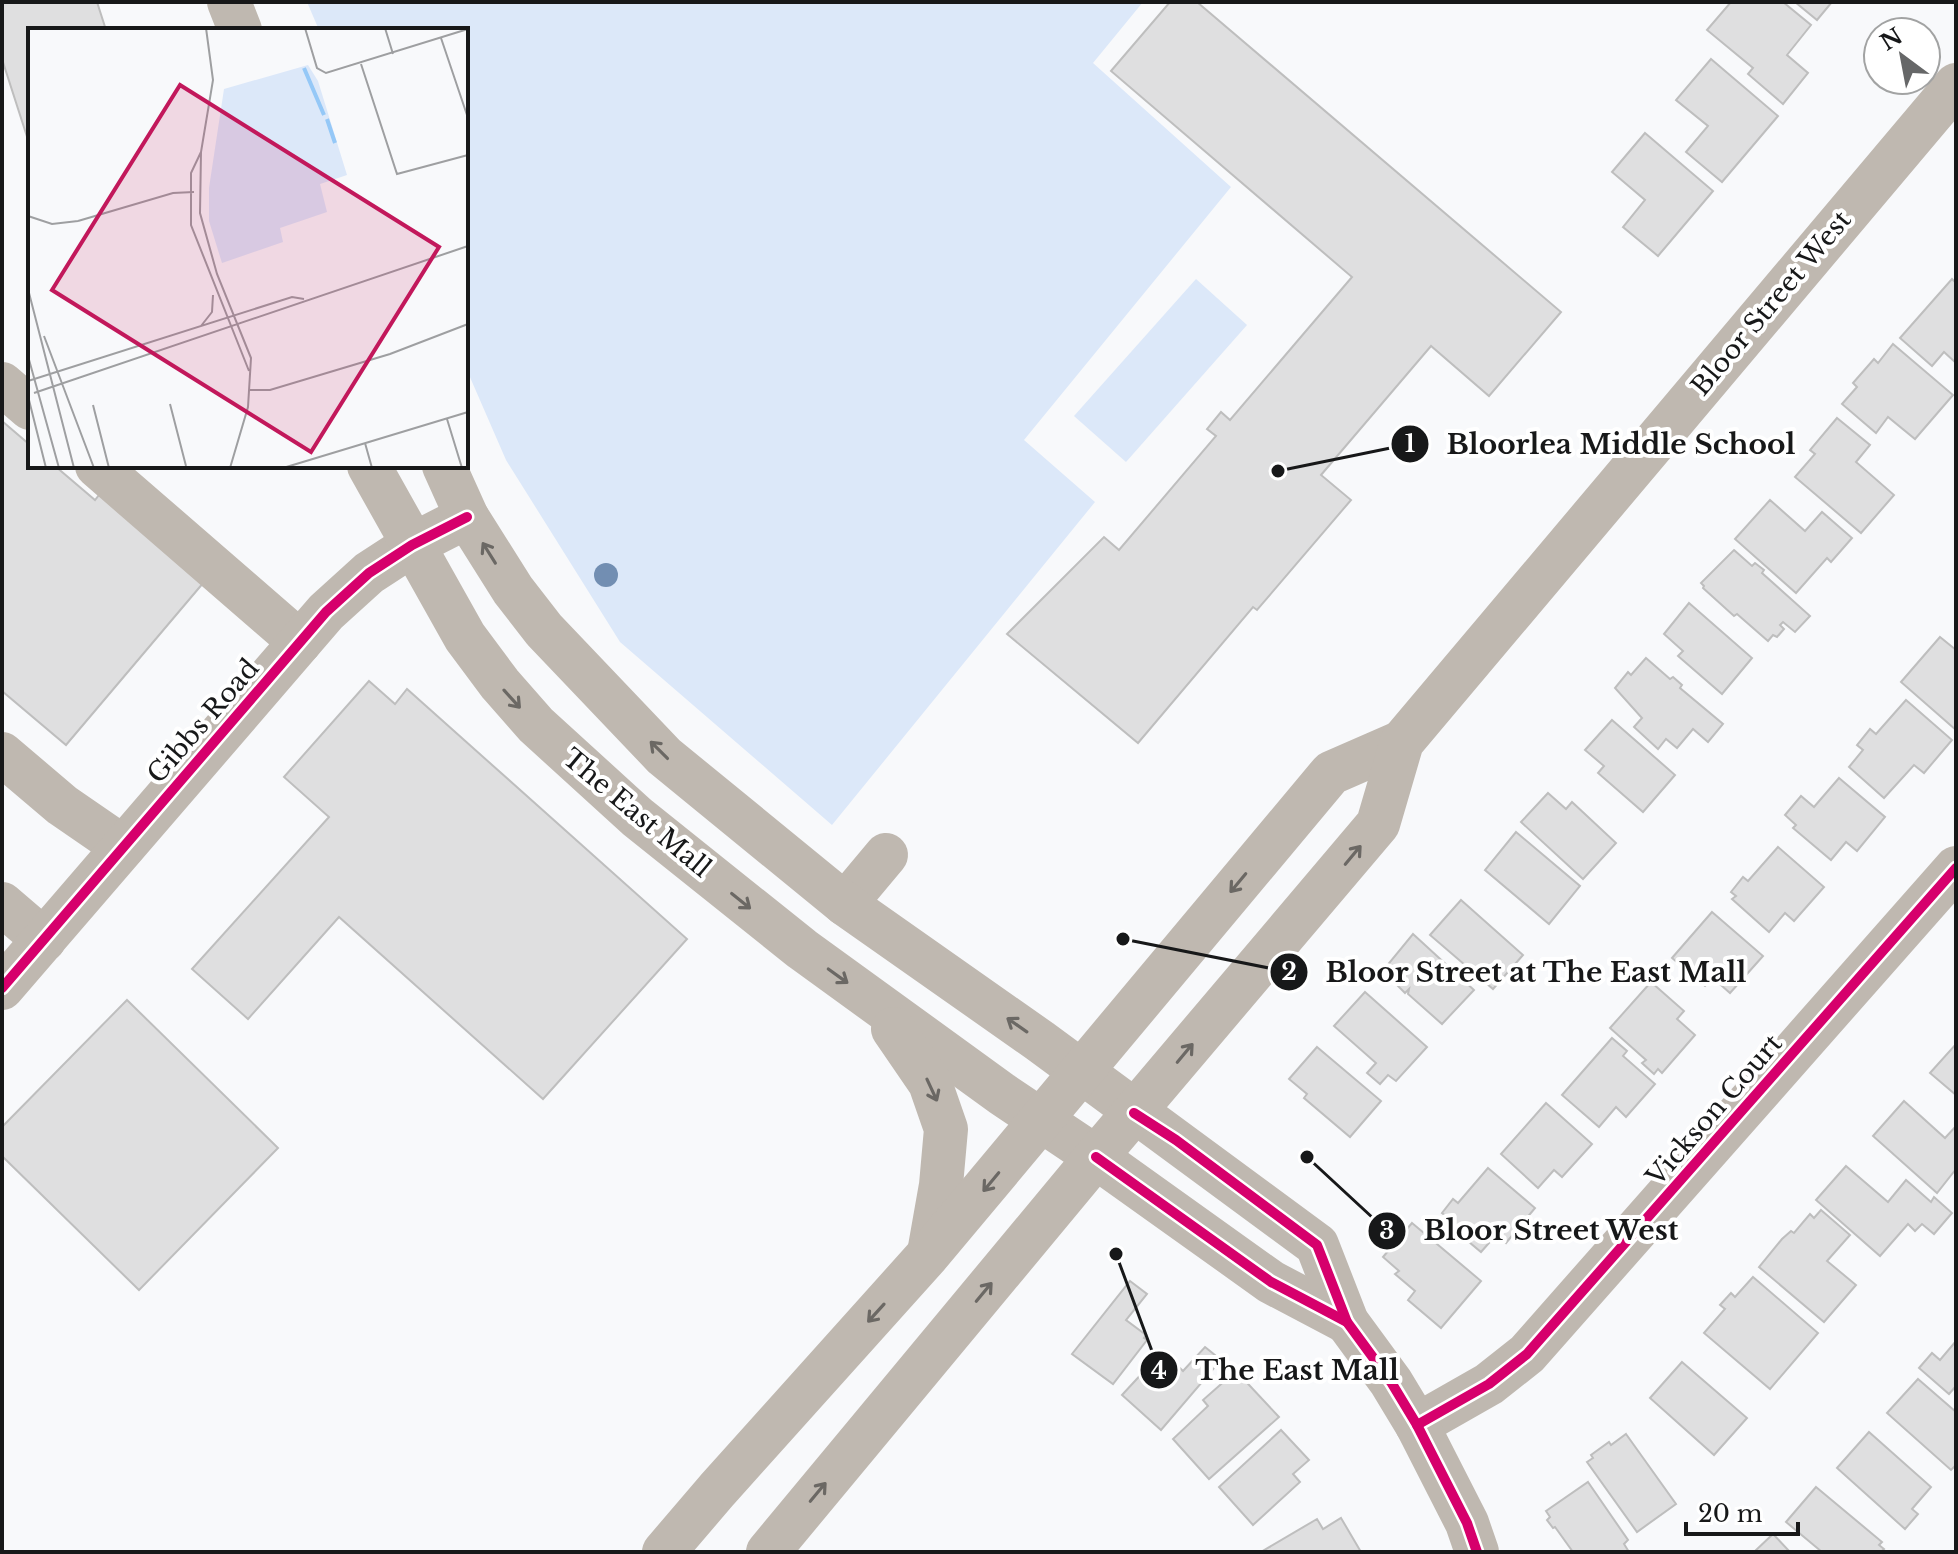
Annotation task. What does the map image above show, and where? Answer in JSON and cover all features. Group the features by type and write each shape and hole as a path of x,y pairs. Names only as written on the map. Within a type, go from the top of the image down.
{"main road":[{"path":"229,2 239,28"},
{"name":"Bloor Street West","path":"768,1552 1378,824 1402,742 1956,85"},
{"path":"2,384 28,406"},
{"path":"99,468 300,642"},
{"name":"The East Mall","path":"370,468 465,637 500,684 536,725 637,817 802,949 1041,1122 1096,1157 1271,1282 1347,1322"},
{"name":"The East Mall","path":"445,468 467,517 513,590 544,630 664,756 845,904 1040,1041 1317,1245 1347,1322 1391,1382 1417,1425 1467,1523 1477,1552"},
{"name":"Gibbs Road","path":"2,988 326,612 369,573 412,545 467,517"},
{"name":"Bloor Street West","path":"664,1552 928,1255 1331,773 1402,742"},
{"path":"2,754 62,805 123,847"},
{"path":"802,949 886,855"},
{"name":"Vickson Court","path":"1417,1425 1489,1384 1527,1354 1956,868"},
{"path":"2,904 44,940"},
{"path":"874,1002 930,1083 946,1129 941,1185 928,1255"}],"shaded area":[{"path":"307,2 1143,2 1093,63 1231,187 1024,440 1095,502 832,825 620,642 506,460 468,373 468,28 318,28"},
{"path":"1196,279 1247,325 1126,462 1074,416"}],"building":[{"path":"2,2 97,2 105,28 28,28 28,140 2,59"},
{"path":"1170,2 1197,2 1561,312 1489,396 1431,346 1321,475 1351,500 1257,610 1253,607 1138,743 1007,634 1104,537 1119,550 1216,436 1207,429 1221,412 1230,420 1352,277 1111,71"},
{"path":"1731,2 1783,2 1811,25 1787,55 1808,73 1783,104 1748,74 1753,68 1707,30"},
{"path":"1795,2 1832,2 1817,20"},
{"path":"1711,59 1778,116 1722,182 1686,152 1708,126 1676,100"},
{"path":"1645,133 1713,191 1658,256 1623,227 1645,200 1612,172"},
{"path":"1952,279 1956,283 1956,363 1944,352 1932,366 1900,338"},
{"path":"1893,344 1953,395 1915,439 1888,417 1876,433 1842,404 1857,387 1853,383 1874,359 1878,363"},
{"path":"1837,418 1870,445 1856,462 1894,495 1861,533 1795,477 1815,454 1810,450"},
{"path":"2,421 28,443 28,468 57,468 95,500 103,490 204,582 66,745 2,691"},
{"path":"1770,500 1805,531 1822,512 1852,538 1831,562 1827,558 1796,593 1735,539"},
{"path":"1734,550 1752,566 1755,563 1764,570 1762,573 1810,616 1795,632 1783,622 1780,625 1784,629 1768,641 1703,588 1701,583"},
{"path":"1689,603 1752,658 1722,694 1678,656 1683,651 1664,634"},
{"path":"1940,637 1956,650 1956,730 1901,682"},
{"path":"1646,658 1670,679 1673,677 1682,685 1680,688 1723,724 1708,742 1693,729 1677,748 1666,739 1658,749 1634,727 1642,718 1615,688 1628,672 1631,675"},
{"path":"369,681 395,704 407,689 687,939 543,1099 339,917 248,1019 192,969 329,817 284,777"},
{"path":"1906,700 1952,740 1924,773 1914,765 1884,798 1849,767 1863,750 1857,745 1870,729 1876,734"},
{"path":"1612,720 1675,775 1643,812 1598,773 1604,766 1585,750"},
{"path":"1839,778 1885,817 1857,851 1846,842 1831,860 1793,828 1796,825 1785,815 1801,796 1814,807"},
{"path":"1548,793 1566,809 1572,802 1616,843 1583,879 1521,822"},
{"path":"1516,832 1580,886 1549,924 1485,870"},
{"path":"1778,847 1824,887 1794,921 1785,913 1769,932 1732,899 1736,896 1731,892 1743,877 1748,881"},
{"path":"1461,900 1523,955 1493,989 1430,935"},
{"path":"1712,912 1763,956 1730,993 1713,978 1705,986 1672,958"},
{"path":"1413,934 1474,990 1442,1024 1408,994 1409,989 1405,993 1395,983 1398,979 1385,968"},
{"path":"1651,982 1684,1011 1677,1019 1695,1035 1662,1073 1658,1069 1654,1074 1642,1063 1646,1060 1610,1028"},
{"path":"1365,992 1427,1047 1396,1081 1388,1075 1380,1084 1367,1073 1376,1063 1334,1026"},
{"path":"127,1000 278,1148 139,1290 2,1156 2,1127"},
{"path":"1612,1038 1627,1051 1623,1056 1655,1084 1626,1117 1616,1107 1599,1127 1562,1095"},
{"path":"1956,1044 1956,1095 1930,1073"},
{"path":"1317,1047 1381,1101 1350,1137 1304,1098 1307,1094 1289,1079"},
{"path":"1904,1101 1945,1138 1956,1126 1956,1169 1937,1193 1873,1136"},
{"path":"1546,1103 1592,1144 1562,1177 1554,1170 1538,1188 1501,1154"},
{"path":"1846,1166 1888,1202 1906,1180 1931,1202 1934,1197 1952,1213 1934,1234 1922,1224 1915,1231 1908,1224 1880,1256 1816,1200"},
{"path":"1488,1168 1535,1208 1506,1243 1496,1235 1481,1252 1444,1221 1447,1217 1442,1213 1453,1199 1458,1203"},
{"path":"1821,1210 1850,1235 1827,1261 1856,1285 1824,1322 1759,1267 1782,1239 1791,1231 1794,1233 1810,1214 1814,1218"},
{"path":"1412,1223 1481,1281 1441,1328 1408,1300 1415,1291 1395,1274 1399,1271 1383,1257"},
{"path":"1753,1277 1818,1333 1770,1389 1704,1333 1725,1309 1720,1305 1731,1293 1735,1297"},
{"path":"1130,1281 1147,1294 1126,1320 1146,1335 1144,1338 1147,1340 1113,1384 1072,1354"},
{"path":"1956,1341 1956,1386 1949,1394 1919,1368 1932,1353 1940,1360"},
{"path":"1205,1347 1221,1360 1161,1430 1122,1395 1159,1355 1161,1357 1164,1353 1183,1371"},
{"path":"1682,1362 1747,1418 1714,1455 1650,1398"},
{"path":"1236,1371 1279,1417 1209,1479 1173,1439 1208,1406 1203,1400"},
{"path":"1918,1379 1956,1412 1956,1465 1951,1470 1887,1413"},
{"path":"1281,1430 1309,1460 1293,1474 1300,1482 1253,1525 1219,1487"},
{"path":"1869,1432 1931,1487 1912,1509 1918,1514 1905,1529 1837,1468"},
{"path":"1626,1434 1676,1504 1637,1532 1587,1462 1593,1458 1591,1455 1609,1442 1611,1445"},
{"path":"1588,1482 1628,1540 1624,1544 1629,1552 1573,1552 1547,1520 1550,1517 1546,1511"},
{"path":"1816,1487 1882,1542 1879,1545 1884,1549 1881,1552 1822,1552 1786,1522"},
{"path":"1341,1518 1361,1552 1261,1552 1317,1519 1323,1529"},
{"path":"1773,1534 1790,1552 1754,1552"}],"cycle path":[{"path":"2,988 326,612 369,573 412,545 467,517"},
{"path":"1417,1425 1489,1384 1527,1354 1956,868"},
{"path":"1134,1113 1176,1140 1317,1245 1347,1322 1391,1382 1417,1425 1467,1523 1477,1552"},
{"path":"1096,1157 1271,1282 1347,1322"}],"place":[{"name":"Bloorlea Middle School","path":"1278,471"},
{"name":"Bloor Street at The East Mall","path":"1123,939"},
{"name":"Bloor Street West","path":"1307,1157"},
{"name":"The East Mall","path":"1116,1254"}]}
